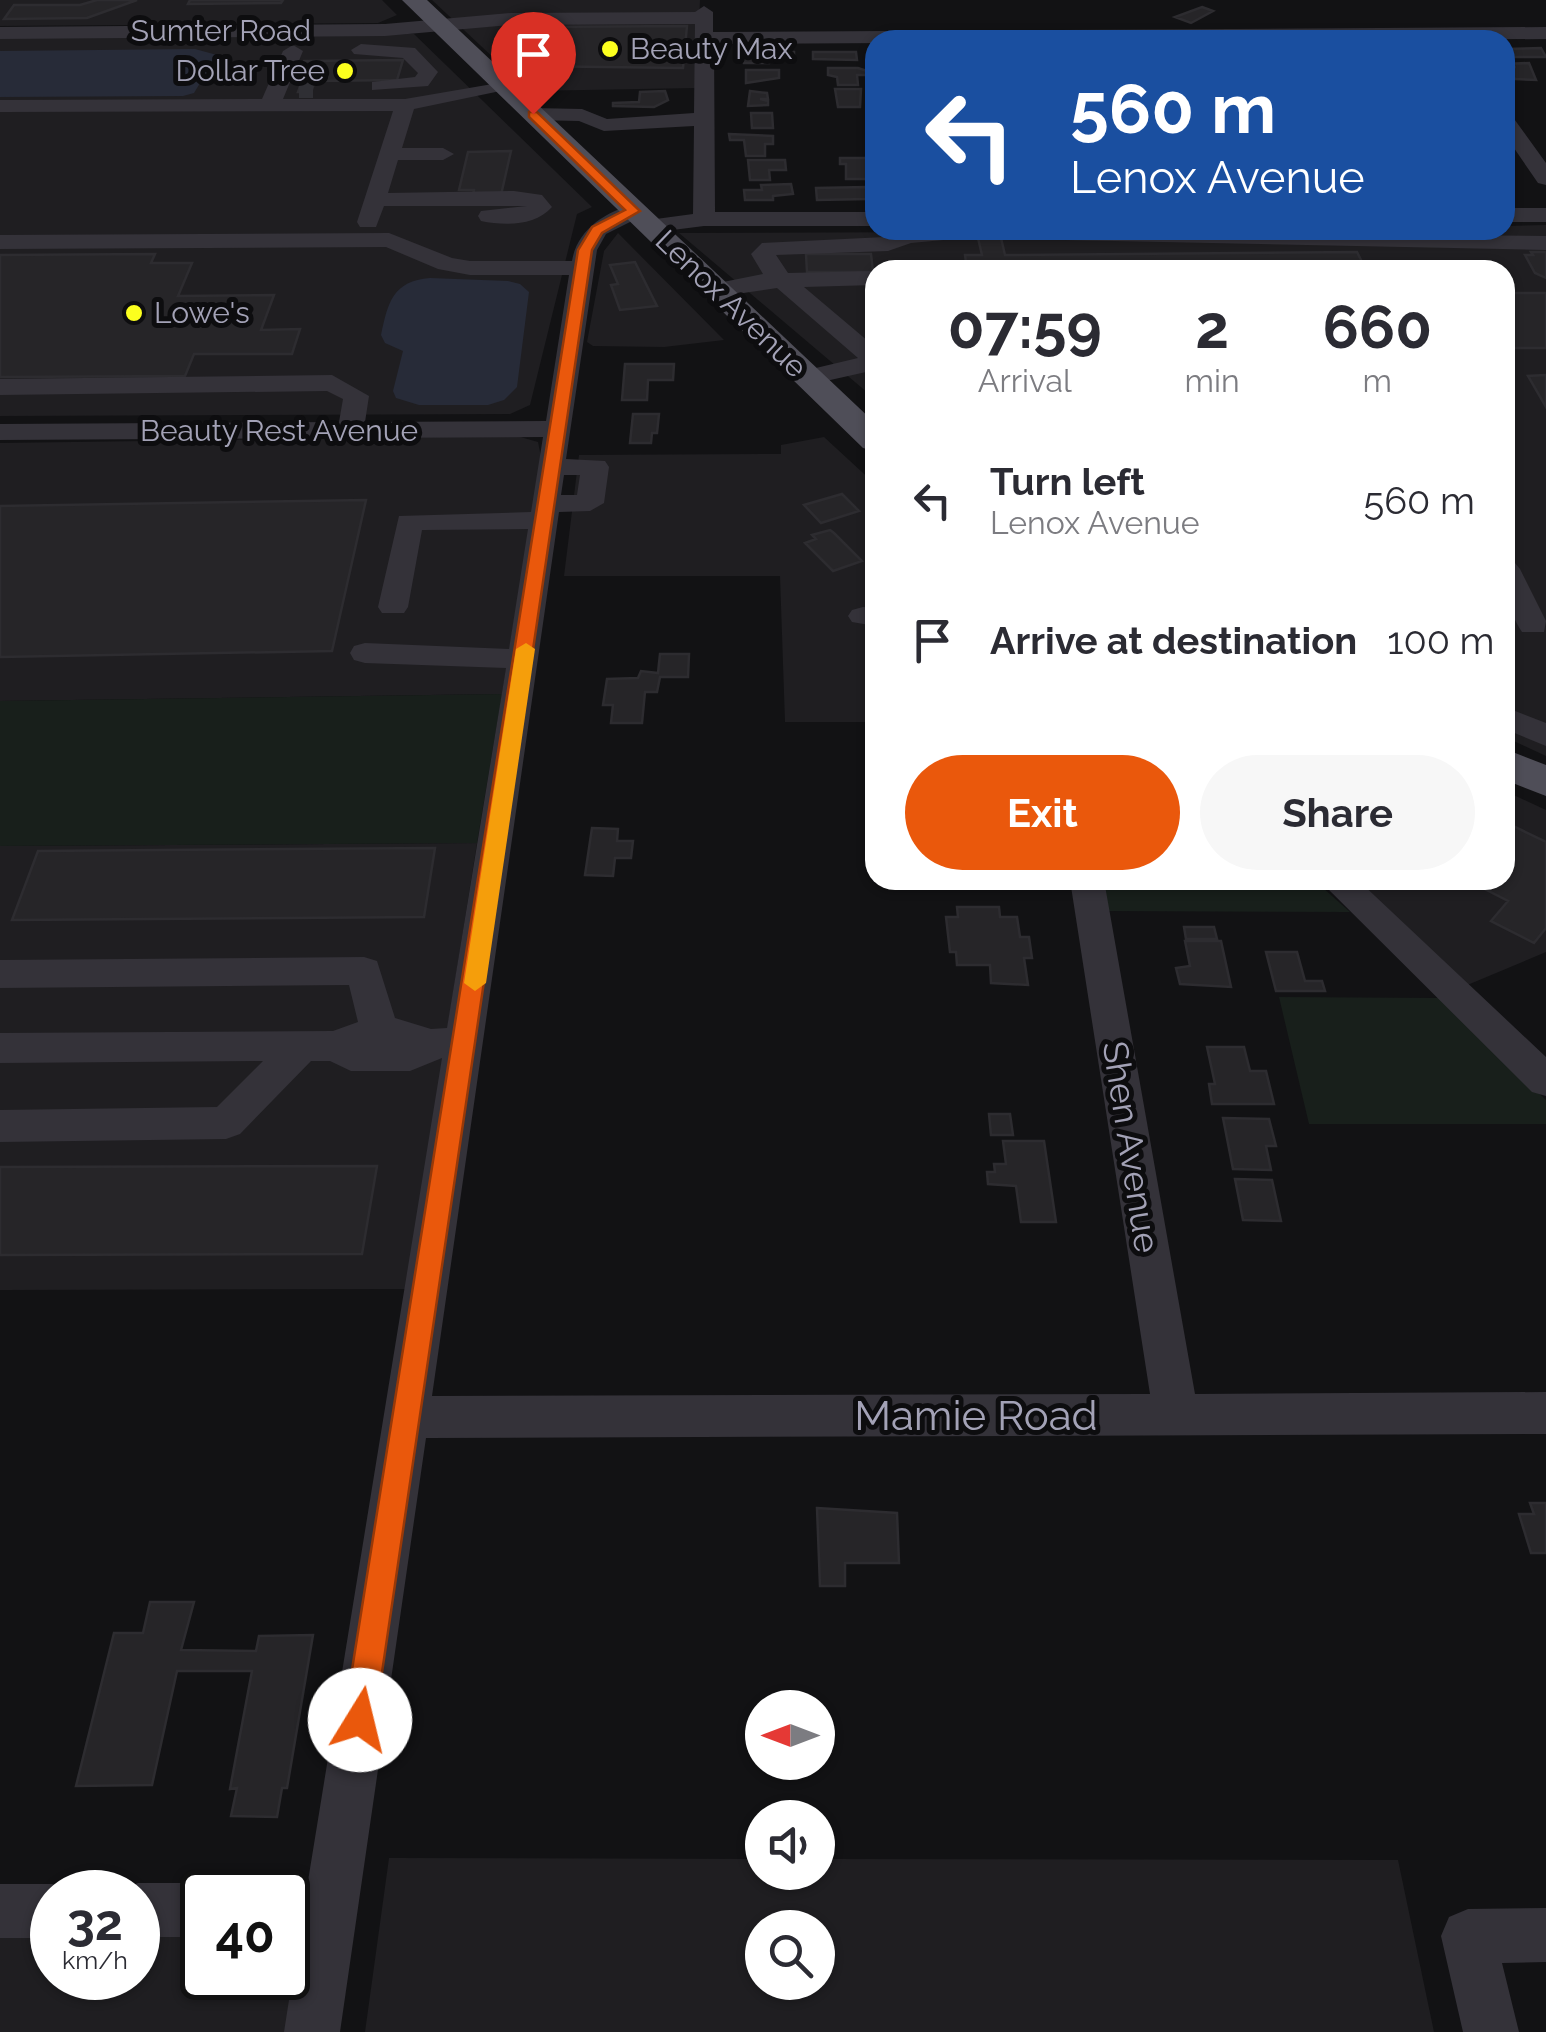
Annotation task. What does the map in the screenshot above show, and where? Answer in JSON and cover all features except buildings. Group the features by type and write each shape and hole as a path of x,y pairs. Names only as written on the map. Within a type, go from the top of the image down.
{"main road":[{"name":"Lenox Avenue","path":"429,10 865,432"},
{"path":"1515,768 1546,782"}],"street":[{"path":"0,106 362,96 421,82 428,72 408,52 396,49 292,51 275,46 285,22 338,8"},
{"name":"Sumter Road","path":"0,33 157,32 429,10 550,8 865,35"},
{"path":"704,19 704,219"},
{"name":"Sumter Road","path":"1515,34 1546,33"},
{"path":"274,96 292,51"},
{"path":"274,96 306,88 405,106 504,86"},
{"path":"362,240 405,106"},
{"path":"533,114 582,114 604,125 704,119"},
{"path":"566,146 599,135 604,125"},
{"path":"1515,134 1546,178"},
{"path":"390,154 443,154"},
{"path":"375,200 514,198 534,200 541,206 525,216 489,216"},
{"path":"1515,215 1546,214"},
{"path":"310,1903 406,1418 589,240 597,230 641,219 865,219"},
{"path":"0,242 362,240 408,244 446,264 470,268 582,268"},
{"path":"865,352 789,284 763,254 770,248 888,244 895,240"},
{"path":"1300,240 1406,244 1420,240"},
{"path":"1500,240 1546,242"},
{"path":"888,244 894,260"},
{"path":"1406,244 1416,260"},
{"path":"716,290 865,279"},
{"path":"789,284 865,288"},
{"path":"841,289 844,333"},
{"path":"808,378 865,364"},
{"path":"0,387 332,383 356,396 351,430"},
{"name":"Beauty Rest Avenue","path":"0,432 559,429"},
{"path":"393,607 409,522 548,497"},
{"path":"1515,593 1528,625"},
{"path":"365,653 524,659"},
{"path":"1515,721 1546,734"},
{"name":"Shen Avenue","path":"1089,890 1176,1415"},
{"path":"1346,890 1546,1082"},
{"path":"0,974 364,972 380,1034"},
{"path":"0,1048 320,1046 356,1034 412,1034 426,1044"},
{"path":"320,1046 351,1056 410,1056 426,1044 466,1042"},
{"path":"0,1126 226,1123 320,1046"},
{"name":"Mamie Road","path":"406,1418 1546,1412"},
{"path":"0,1912 30,1911"},
{"path":"1491,2032 1468,1936 1546,1935"},
{"path":"310,1949 312,2032"}],"shaded area":[{"path":"0,0 382,0 397,15 378,23 0,26"},
{"path":"432,0 700,0 696,88 529,91"},
{"path":"414,34 592,207 577,214 530,405 510,414 0,416 0,36"},
{"path":"1546,225 1546,756 1515,742 1515,260 865,260 865,391 679,233 865,232 865,240 1515,240 1515,226"},
{"path":"618,233 724,340 664,347 593,346 587,342 604,251"},
{"path":"517,436 538,442 541,457 502,694 0,701 0,443"},
{"path":"824,437 865,475 865,722 785,722 780,576 564,576 579,455 781,454 781,445"},
{"path":"502,694 477,843 0,846 0,701"},
{"path":"1515,796 1546,810 1546,952 1465,986 1364,890 1515,890"},
{"path":"477,843 406,1289 0,1290 0,846"},
{"path":"1099,890 1325,890 1350,912 1102,911"},
{"path":"1279,997 1439,998 1546,1100 1546,1124 1309,1124"},
{"path":"389,1858 745,1859 745,1890 835,1890 835,1859 1398,1860 1434,2032 365,2032"},
{"path":"30,1933 30,2000 160,2000 160,1933 180,1933 180,2000 301,2000 296,2032 0,2032 0,1934"}],"water":[{"path":"195,49 217,55 194,93 183,96 0,97 0,51"},
{"path":"430,278 508,281 529,292 517,387 504,400 488,405 419,405 396,398 393,391 403,351 385,343 381,335 386,313 400,289"}],"tunnel":[{"path":"299,88 313,88"}],"slow traffic":[{"path":"475,983 526,649"}],"place":[{"name":"Beauty Max","path":"610,49"},
{"name":"Dollar Tree","path":"345,71"},
{"name":"Lowe's","path":"134,313"}],"route":[{"path":"360,1720 585,250 597,230 634,211 533,114"}]}
